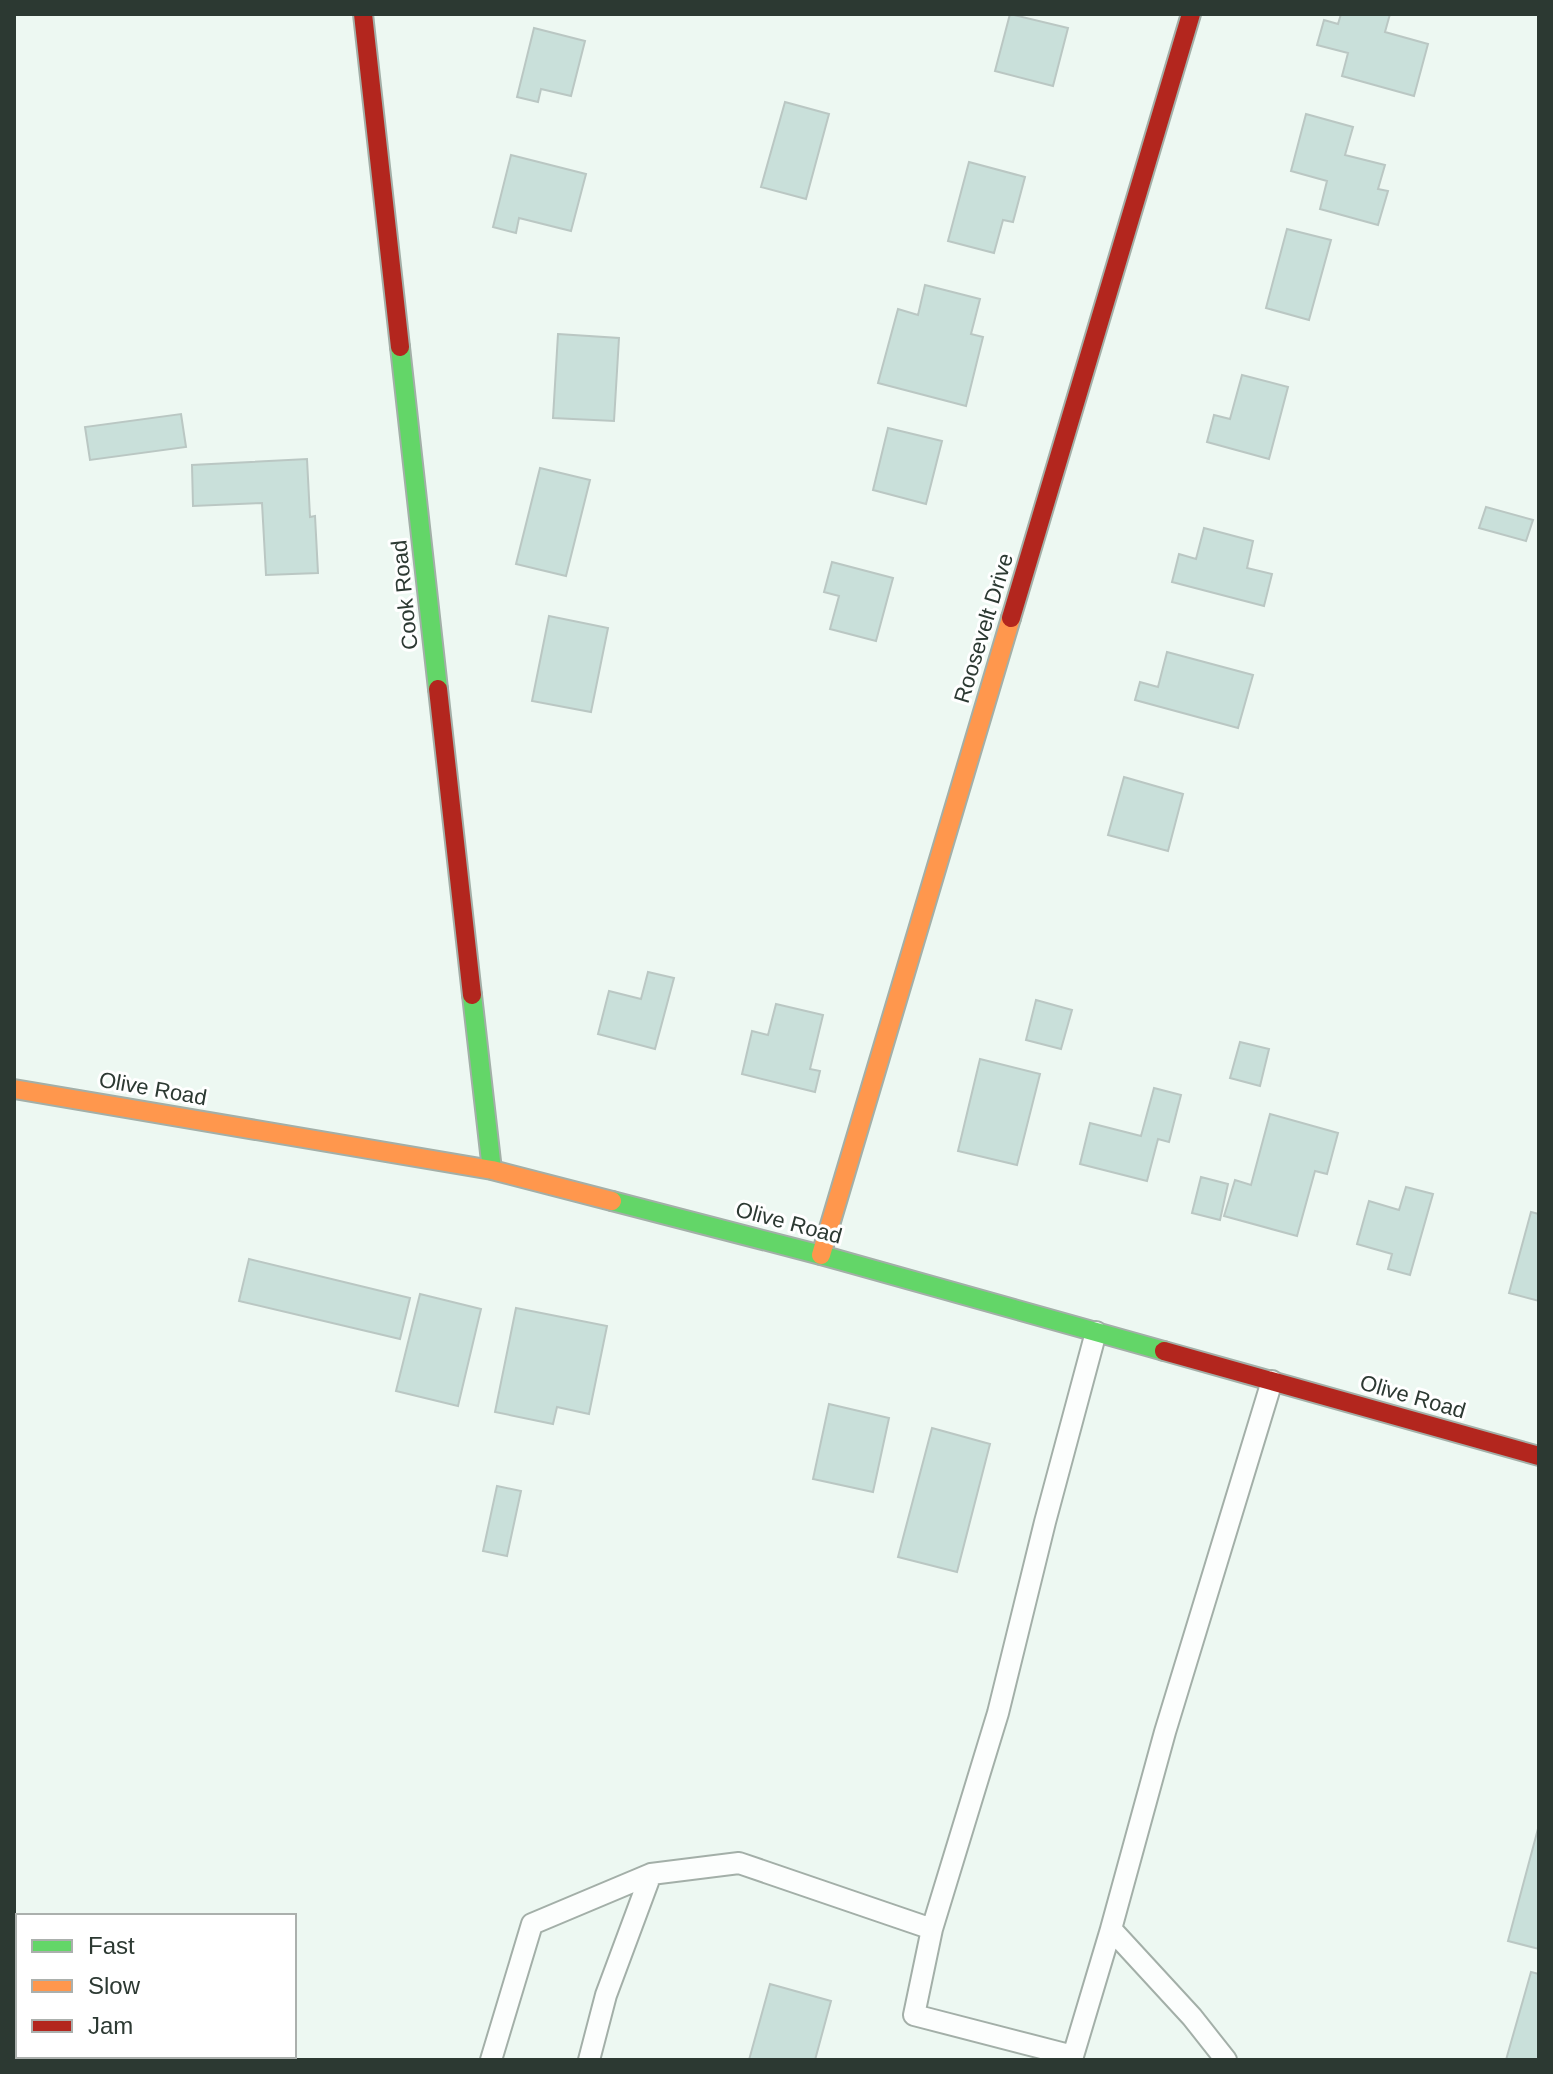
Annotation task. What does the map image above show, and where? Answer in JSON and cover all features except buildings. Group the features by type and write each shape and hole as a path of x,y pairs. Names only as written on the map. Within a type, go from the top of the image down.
{"street":[{"name":"Cook Road","path":"363,14 492,1170"},
{"name":"Roosevelt Drive","path":"821,1255 1191,14"},
{"name":"Olive Road","path":"14,1089 492,1170 821,1255 1539,1456"}],"lane":[{"path":"1096,1332 998,1713 932,1929 914,2015 1073,2056 1165,1732 1272,1381"},
{"path":"491,2060 532,1924 651,1874 739,1863 932,1929"},
{"path":"589,2060 606,1995 651,1874"},
{"path":"1111,1929 1192,2017 1226,2060"}],"traffic: fast":[{"path":"400,347 438,689"},
{"path":"472,995 492,1170"},
{"path":"612,1201 821,1255 1164,1351"}],"traffic: slow":[{"path":"821,1255 1011,618"},
{"path":"14,1089 492,1170 612,1201"}],"traffic: jam":[{"path":"363,14 400,347"},
{"path":"1011,618 1191,14"},
{"path":"438,689 472,995"},
{"path":"1164,1351 1539,1456"}]}
